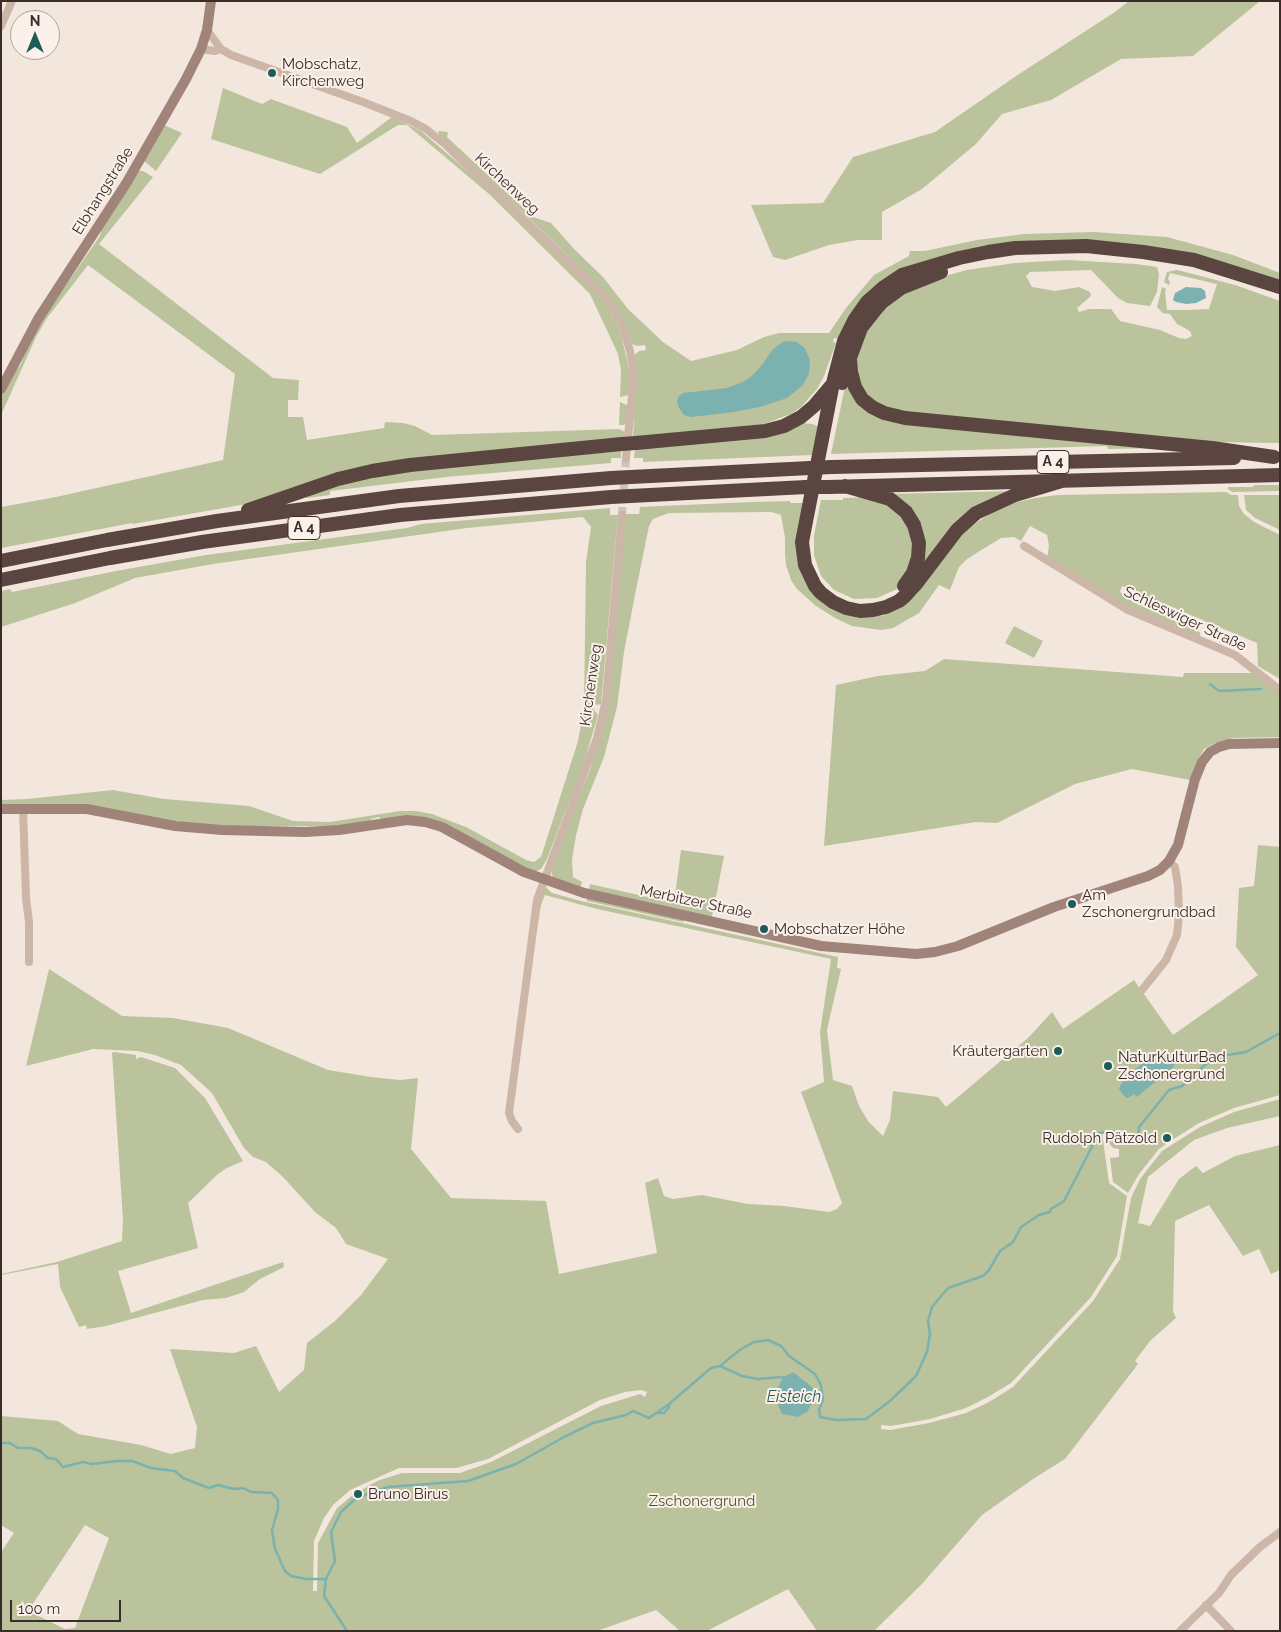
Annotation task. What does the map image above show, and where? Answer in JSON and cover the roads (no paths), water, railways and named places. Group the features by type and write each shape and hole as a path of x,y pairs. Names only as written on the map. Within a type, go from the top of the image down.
{"highway":[{"path":"217,521 338,479 372,471 410,465 764,431 784,426 801,417 814,406 833,383 844,341 855,319 867,302 902,275 959,258 1015,248 1076,246 1101,248 1194,260 1280,287"},
{"path":"845,486 890,500 906,512 914,525 919,550 913,573 903,587 884,599 858,602 838,596 827,588 819,578 811,557 811,535 844,374 861,328 882,302 901,288 928,276 965,265 1015,257 1069,254 1152,262 1208,272 1280,295"},
{"path":"850,356 851,372 855,387 862,399 884,413 905,418 1203,447 1277,457"},
{"name":"A 4","path":"833,383 802,542 803,558 811,580 821,593 833,602 852,609 873,610 893,604 906,596 957,530 976,513 1015,495 1064,480"},
{"name":"A 4","path":"1,562 108,540 217,521 389,497 466,490 641,476 832,467 1277,457"},
{"name":"A 4","path":"1,580 202,542 400,515 611,497 806,487 1280,475"}],"street":[{"path":"1,26 12,1"},
{"name":"Elbhangstraße","path":"1,389 38,319 147,148 186,79 201,50 207,30 211,1"},
{"name":"Kirchenweg","path":"207,30 221,49 231,55 392,113 426,129 453,152 600,292 614,310 624,331 633,370 626,458"},
{"name":"Kirchenweg","path":"201,50 215,51 221,49"},
{"name":"Kirchenweg","path":"544,880 597,738 606,700 622,515"},
{"name":"Schleswiger Straße","path":"1024,546 1128,610 1235,655 1280,690"},
{"name":"Merbitzer Straße","path":"1,809 87,809 175,826 222,830 305,832 339,830 407,820 425,822 442,827 524,872 584,893 821,946 916,954 935,952 958,946 1076,899 1148,876 1160,870 1169,861 1178,845 1195,779 1202,762 1210,752 1230,744 1280,743"},
{"path":"23,808 26,898 29,922 29,962"},
{"path":"1142,990 1166,960 1177,935 1179,914 1178,886 1175,867 1169,861"},
{"path":"518,1129 509,1113 537,900 544,880"},
{"path":"1180,1631 1219,1593 1231,1575 1260,1547 1280,1532"},
{"path":"1206,1605 1231,1631"}],"water":[{"path":"1186,287 1201,288 1205,291 1206,298 1196,303 1186,304 1173,300 1175,293"},
{"path":"784,341 797,342 805,348 810,360 809,374 803,385 787,398 760,407 691,417 684,415 679,408 678,397 683,393 727,388 743,382 752,376 762,365 773,349"},
{"path":"1156,1052 1168,1065 1174,1060 1176,1062 1173,1067 1137,1097 1134,1094 1126,1098 1119,1089 1121,1084 1126,1077"},
{"name":"Eisteich","path":"794,1372 813,1388 812,1403 807,1412 798,1417 782,1414 774,1396 783,1377"}],"waterway":[{"path":"1210,684 1219,691 1261,689"},
{"path":"347,1631 324,1596 326,1579 335,1561 331,1532 341,1512 356,1498 388,1487 468,1481 516,1464 593,1423 626,1415 633,1411 649,1418 669,1404 711,1368 720,1366 741,1349 754,1342 768,1340 781,1346 789,1356 815,1374 821,1385 823,1400 819,1409 820,1417 836,1420 866,1419 890,1401 916,1376 927,1352 930,1334 928,1321 932,1307 948,1288 983,1276 989,1270 1000,1251 1013,1242 1021,1227 1039,1215 1050,1212 1051,1209 1064,1201 1099,1133 1118,1131 1134,1139 1138,1137 1139,1127 1169,1090 1182,1086 1207,1063 1227,1055 1246,1052 1280,1033"},
{"path":"720,1366 742,1376 758,1379 783,1377 784,1379"},
{"path":"658,1413 664,1413 669,1404"},
{"path":"1,1443 10,1443 18,1448 31,1448 40,1451 48,1458 56,1459 63,1467 83,1462 92,1464 132,1461 151,1468 175,1471 183,1478 209,1488 218,1485 234,1489 243,1488 251,1492 272,1493 278,1500 278,1509 272,1530 275,1549 285,1571 291,1576 306,1579 326,1579"}],"tunnel":[{"path":"622,515 626,458"}],"place":[{"name":"Mobschatz, Kirchenweg","path":"272,73"},
{"name":"Am Zschonergrundbad","path":"1072,904"},
{"name":"Mobschatzer Höhe","path":"764,929"},
{"name":"Kräutergarten","path":"1058,1051"},
{"name":"NaturKulturBad Zschonergrund","path":"1108,1066"},
{"name":"Rudolph Pätzold","path":"1167,1138"},
{"name":"Bruno Birus","path":"358,1494"}],"park label":[{"name":"Zschonergrund","path":"702,1501"}]}
